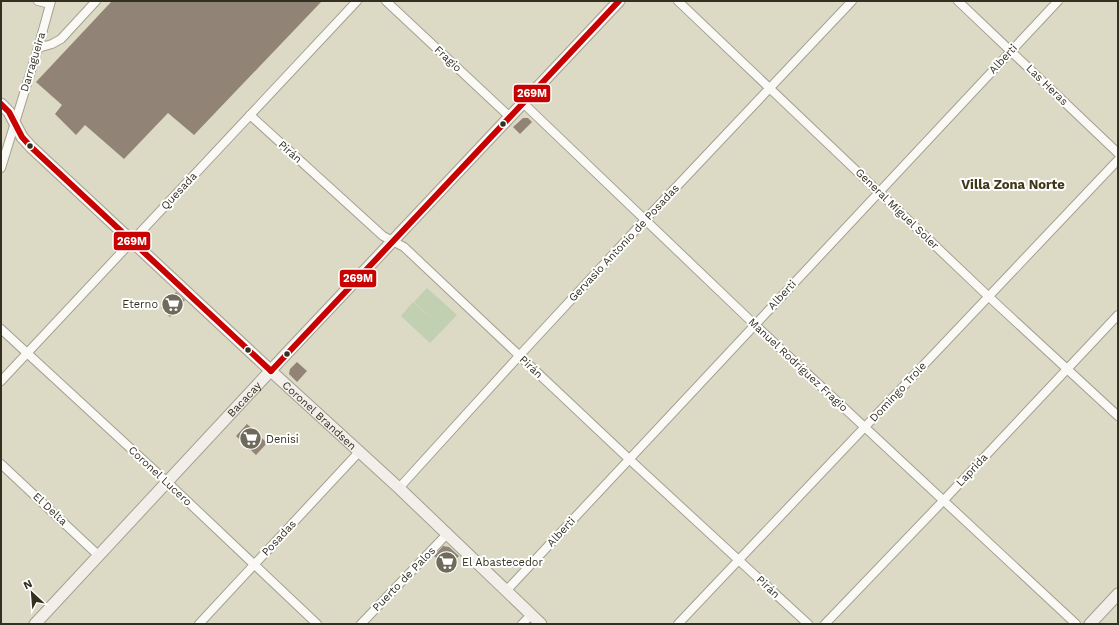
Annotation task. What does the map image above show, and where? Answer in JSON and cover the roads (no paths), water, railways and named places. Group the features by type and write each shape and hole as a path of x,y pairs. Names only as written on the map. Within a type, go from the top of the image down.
{"street":[{"path":"38,1 50,3"},
{"path":"38,48 52,44 61,39 96,1"},
{"name":"Quesada","path":"1,381 357,1"},
{"name":"Fragio","path":"386,1 510,117"},
{"name":"Bacacay","path":"34,624 619,1"},
{"name":"General Miguel Soler","path":"678,1 988,296 1118,416"},
{"name":"Gervasio Antonio de Posadas","path":"399,488 645,220 852,1"},
{"name":"Las Heras","path":"958,1 1118,153"},
{"name":"Alberti","path":"506,591 754,324 1058,1"},
{"name":"Darragueira","path":"1,168 38,48 50,3"},
{"name":"Manuel Rodríguez Fragio","path":"523,103 754,324 1076,624"},
{"name":"Coronel Brandsen","path":"1,104 9,112 22,137 31,147 399,488 541,624"},
{"name":"Pirán","path":"250,115 383,236 404,247 629,459 808,624"},
{"name":"Domingo Trole","path":"678,624 1118,160"},
{"name":"Laprida","path":"825,624 1118,315"},
{"name":"Coronel Lucero","path":"1,329 167,482 317,624"},
{"name":"Posadas","path":"199,624 359,452"},
{"name":"El Delta","path":"1,464 98,555"},
{"name":"Puerto de Palos","path":"361,624 447,534"},
{"path":"1090,624 1118,594"},
{"path":"522,624 531,615"}],"place":[{"name":"Eterno","path":"173,304"},
{"name":"Denisi","path":"251,439"},
{"name":"El Abastecedor","path":"447,562"}],"district":[{"name":"Villa Zona Norte","path":"1013,184"}]}
